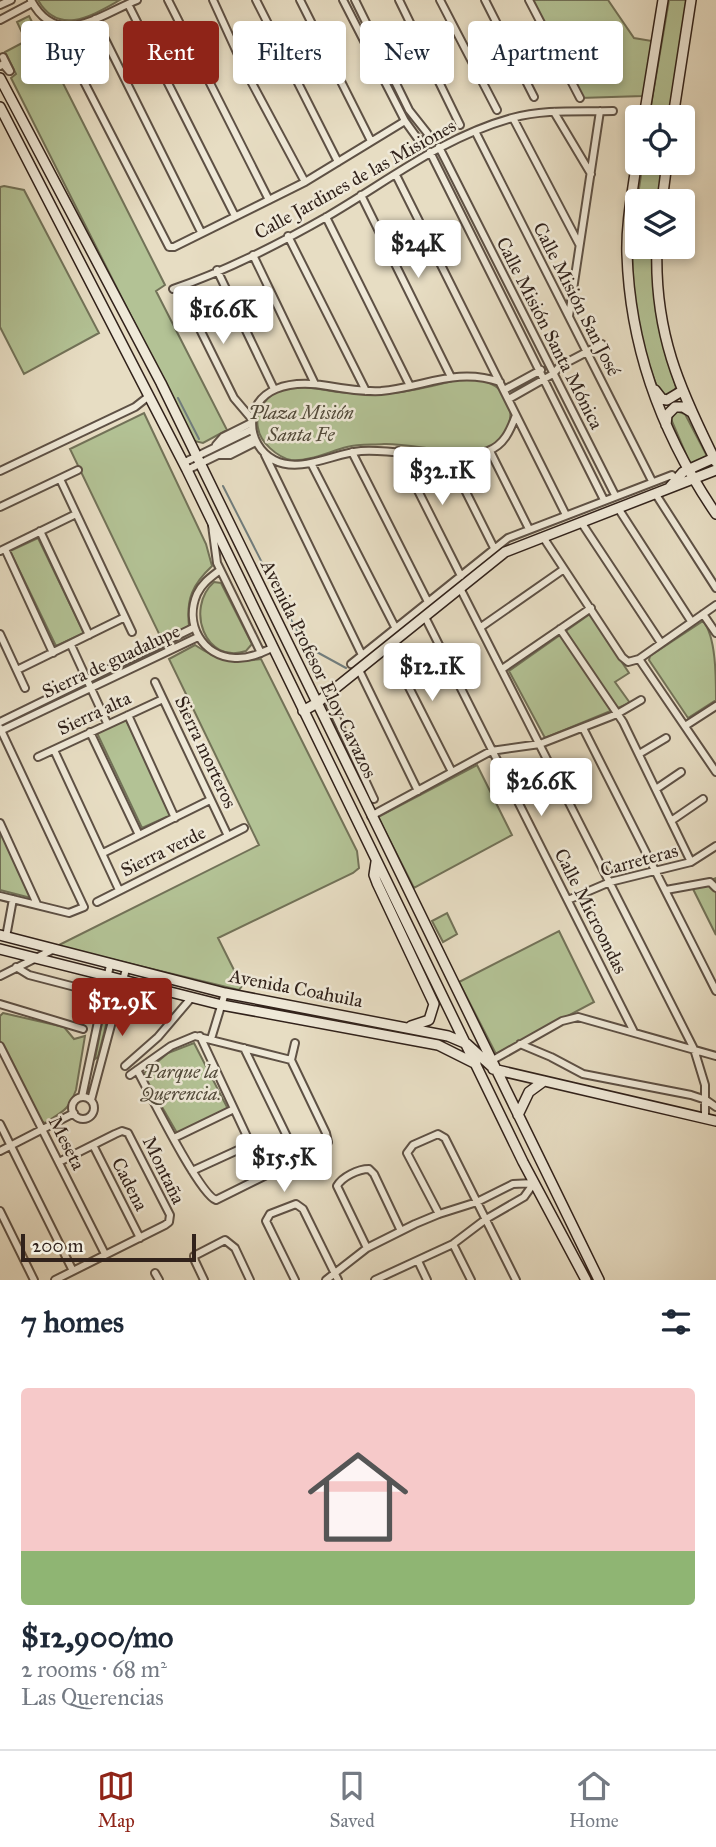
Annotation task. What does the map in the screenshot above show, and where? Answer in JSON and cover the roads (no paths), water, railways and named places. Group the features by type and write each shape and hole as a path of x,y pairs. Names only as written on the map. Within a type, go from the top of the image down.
{"main road":[{"path":"646,105 663,0"},
{"path":"675,105 691,0"},
{"name":"Avenida Profesor Eloy Cavazos","path":"0,78 161,383 599,1280"},
{"name":"Avenida Profesor Eloy Cavazos","path":"0,107 185,466 534,1183 586,1280"},
{"path":"36,178 48,172"},
{"path":"635,175 627,253 633,322 642,363 650,390 687,470 716,514"},
{"path":"657,259 659,297 670,359 682,391 715,459 687,470 676,483"},
{"path":"642,363 656,393 662,399 670,399 682,391"},
{"path":"151,401 161,383"},
{"path":"666,425 667,415 675,407 682,407 692,413"},
{"path":"303,710 326,696 355,667 388,646 505,552 676,483 693,480 716,470"},
{"path":"274,652 289,645"},
{"path":"376,860 374,874 377,883 434,1004 432,1015 425,1023 394,1031 399,1039"},
{"name":"Avenida Coahuila","path":"3,936 225,993 456,1039 467,1044 493,1065"},
{"name":"Avenida Coahuila","path":"1,950 222,1004 438,1045 477,1065 493,1065 544,1081 716,1121"},
{"path":"421,973 442,994"},
{"path":"456,1039 461,1048 456,1052"},
{"path":"518,1115 529,1092 544,1081"},
{"path":"533,1147 536,1164 534,1183 551,1193 562,1206"}],"street":[{"path":"0,5 11,0"},
{"path":"90,21 137,0"},
{"path":"168,0 269,200"},
{"path":"212,0 305,182"},
{"path":"256,0 338,162"},
{"path":"300,0 372,141"},
{"path":"344,0 405,121 420,141 428,140 428,134 409,110 355,0"},
{"path":"399,0 460,125"},
{"path":"440,0 497,110"},
{"path":"485,0 534,97"},
{"path":"529,0 580,98"},
{"path":"0,20 32,1 43,17 50,21"},
{"path":"128,4 235,216"},
{"path":"95,19 201,232"},
{"path":"2,65 9,71 3,57 10,71"},
{"path":"85,84 169,247 174,247 305,182 405,121"},
{"path":"569,316 600,111"},
{"name":"Calle Jardines de las Misiones","path":"251,424 234,398 176,288 253,254 326,217 430,152 475,131 513,118 554,112 613,111"},
{"path":"554,112 591,174"},
{"path":"513,118 579,244"},
{"name":"Calle Misión San José","path":"475,131 652,481"},
{"name":"Calle Misión Santa Mónica","path":"439,147 615,495"},
{"name":"Calle Misión Santa Mónica","path":"430,152 604,500"},
{"path":"396,175 566,514"},
{"path":"361,195 452,377"},
{"path":"326,217 410,386"},
{"path":"288,236 366,391"},
{"path":"253,254 315,384"},
{"path":"486,264 495,260"},
{"path":"217,270 274,389"},
{"path":"505,390 540,371 560,366 602,344"},
{"path":"509,399 553,374 560,366"},
{"path":"198,460 251,424 261,400 274,389 315,384 366,391 473,375 500,382"},
{"path":"0,471 151,401"},
{"path":"264,453 272,459 288,464 311,463 352,452 398,451 448,456 473,455 490,450 507,437 516,415"},
{"path":"251,424 255,440 264,453 362,655"},
{"path":"185,466 255,440"},
{"path":"490,450 528,528"},
{"path":"398,451 461,576"},
{"path":"352,452 428,601"},
{"path":"448,456 494,548"},
{"path":"311,463 395,628"},
{"path":"0,507 78,470"},
{"path":"418,791 355,667 362,655 508,538 670,475 676,483"},
{"path":"60,479 132,632"},
{"path":"655,493 716,588"},
{"path":"618,508 691,621"},
{"path":"53,653 2,550 76,514"},
{"path":"212,522 213,546 220,570 261,653"},
{"path":"581,522 661,643"},
{"path":"40,531 89,635"},
{"path":"543,537 622,657 628,662 639,659 716,605"},
{"path":"481,627 564,569"},
{"path":"220,570 197,594 192,611 193,628 198,637 209,648 231,657 274,652"},
{"path":"460,588 694,1049 704,1078 705,1118"},
{"path":"502,669 591,608"},
{"path":"703,614 716,633"},
{"path":"17,670 125,617"},
{"name":"Calle Microondas","path":"425,617 634,1032"},
{"name":"Sierra de guadalupe","path":"0,728 87,680 193,628"},
{"path":"560,629 617,715 639,754 691,862"},
{"path":"0,634 25,688"},
{"name":"Sierra de guadalupe","path":"0,728 198,637"},
{"path":"71,645 107,723"},
{"path":"388,646 452,772"},
{"path":"639,659 716,772"},
{"name":"Sierra morteros","path":"155,682 228,836"},
{"path":"326,696 374,799"},
{"name":"Sierra alta","path":"38,757 163,699"},
{"path":"371,816 491,751 540,744 617,715 641,700"},
{"path":"685,726 716,706"},
{"path":"128,715 175,818"},
{"path":"0,728 84,907 69,913 0,896"},
{"path":"583,728 716,991"},
{"path":"90,732 139,835"},
{"path":"639,754 666,737"},
{"path":"54,750 119,890"},
{"path":"656,789 681,772"},
{"path":"671,821 703,799"},
{"path":"103,853 210,800"},
{"path":"0,824 37,905"},
{"name":"Sierra verde","path":"97,902 244,828"},
{"name":"Carreteras","path":"568,900 610,882 691,862 716,846"},
{"path":"666,890 710,882 716,888"},
{"path":"3,936 13,899"},
{"path":"0,976 52,950"},
{"path":"110,965 82,1097 74,1102 74,1113 80,1119 89,1117 94,1109 91,1100 126,969"},
{"path":"16,967 29,975 79,988"},
{"path":"105,989 119,994"},
{"path":"211,1039 225,993"},
{"path":"125,1066 151,1043 192,997"},
{"path":"0,1004 83,1029"},
{"path":"493,1065 520,1044 562,1021 578,1017 716,1056"},
{"path":"200,1036 265,1175"},
{"path":"130,1076 188,1038 200,1036 291,1060"},
{"path":"151,1043 160,1054"},
{"path":"137,1070 192,1171 208,1195 219,1199 325,1146 328,1139 291,1060 295,1043"},
{"path":"520,1044 583,1074 678,1092 706,1100 716,1107"},
{"name":"Meseta","path":"0,1046 105,1254"},
{"path":"244,1048 298,1158"},
{"path":"90,1060 101,1063"},
{"path":"82,1097 91,1100"},
{"path":"174,1138 234,1109"},
{"path":"0,1151 74,1113"},
{"path":"0,1124 73,1271"},
{"name":"Montaña","path":"93,1145 122,1131 128,1133 170,1215 169,1222 140,1238"},
{"path":"439,1214 407,1153 413,1145 435,1134 443,1136 516,1280"},
{"path":"192,1171 251,1144"},
{"path":"59,1162 93,1145"},
{"name":"Cadena","path":"93,1145 140,1238"},
{"path":"367,1248 337,1186 341,1180 359,1171 369,1169 373,1174 401,1231"},
{"path":"326,1280 336,1277 367,1248 401,1231 439,1214 477,1202 513,1184 534,1183"},
{"path":"380,1279 453,1244 486,1219 524,1197 534,1183"},
{"path":"295,1280 266,1221 270,1214 296,1203 303,1209 336,1277"},
{"path":"0,1211 34,1280"},
{"path":"55,1280 140,1238"},
{"path":"204,1280 194,1256 225,1240 234,1248 250,1280"},
{"path":"453,1244 471,1280"},
{"path":"418,1261 427,1280"}],"waterway":[{"path":"178,398 199,439"},
{"path":"223,486 304,645 346,668"}],"park label":[{"name":"Plaza Misión Santa Fe","path":"301,423"},
{"name":"Parque la Querencia.","path":"181,1082"}]}
